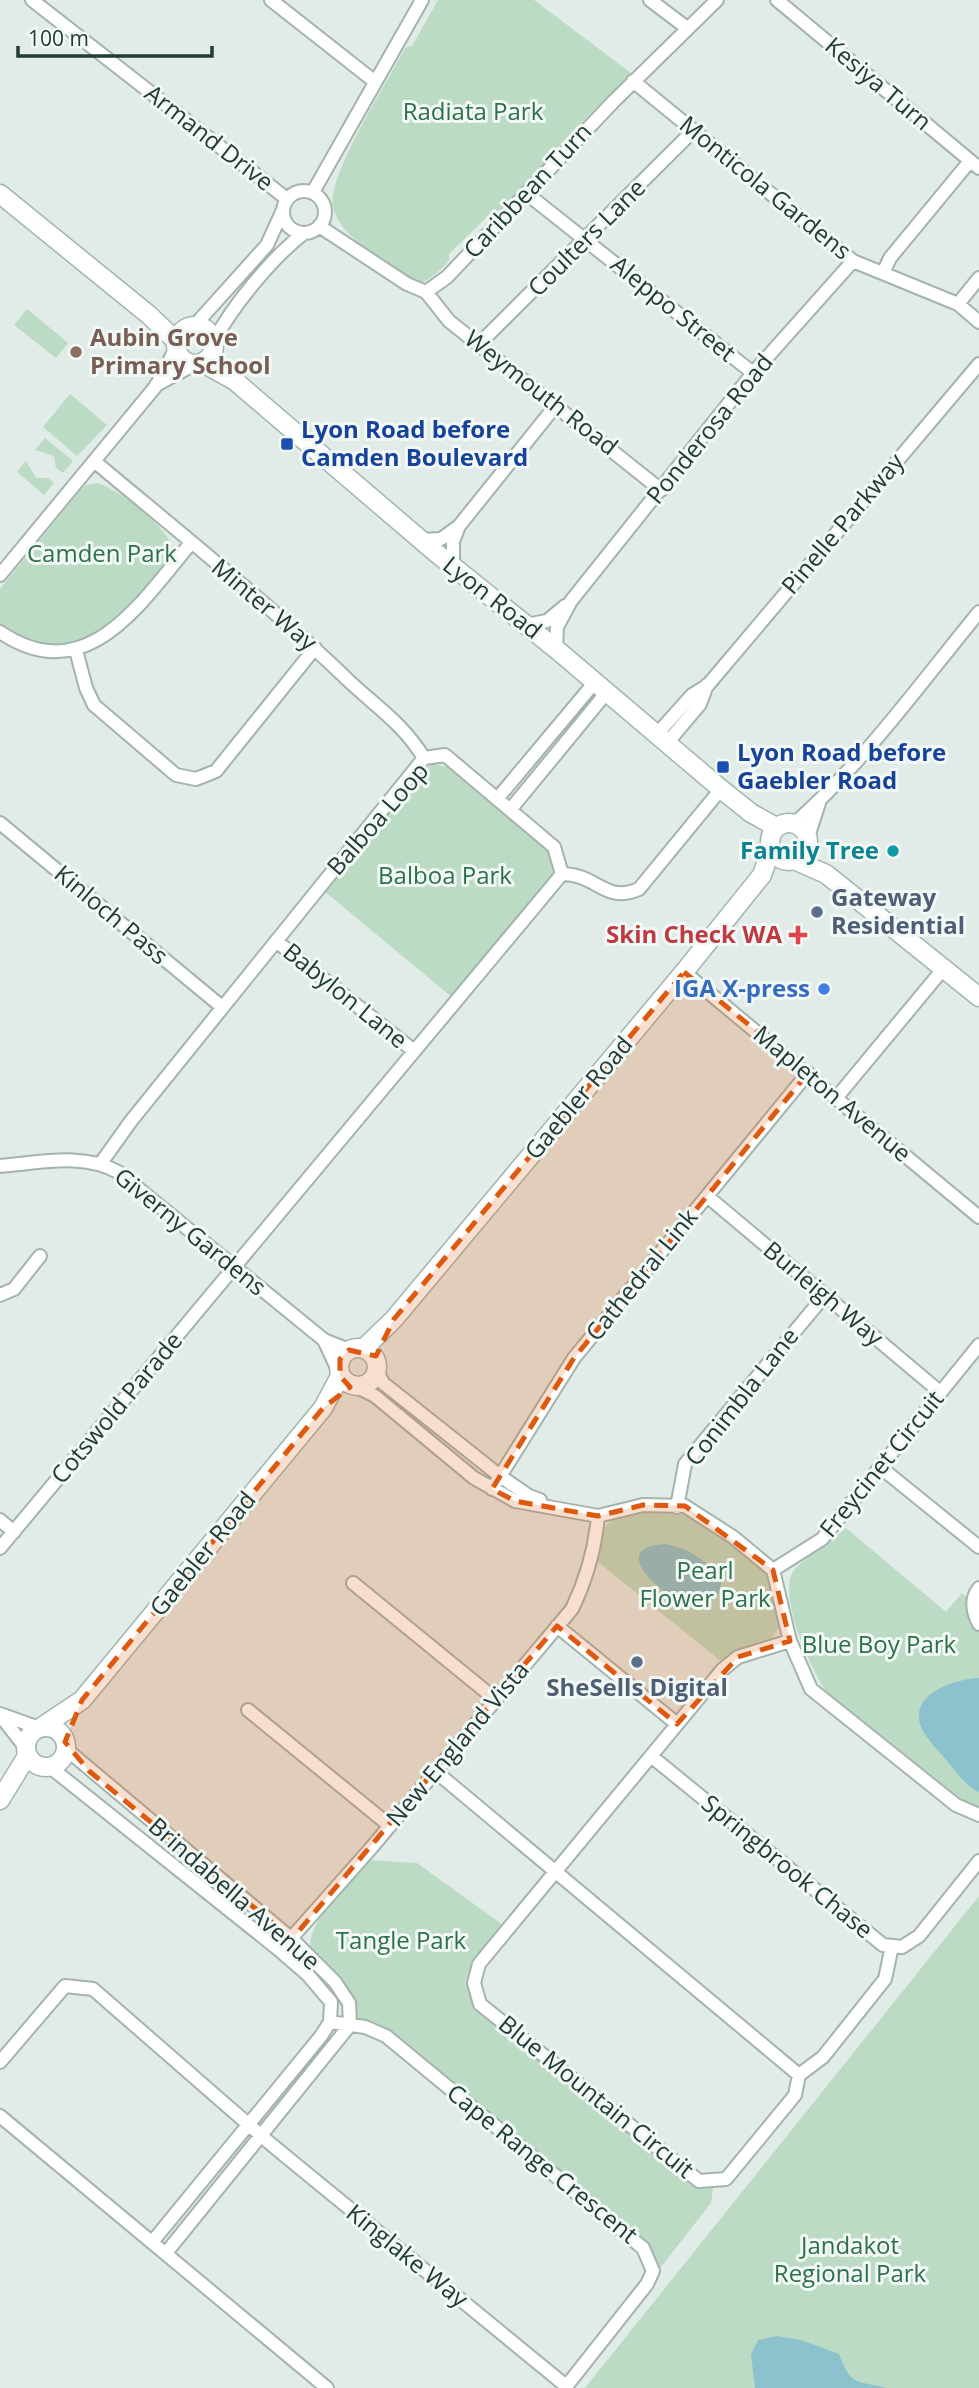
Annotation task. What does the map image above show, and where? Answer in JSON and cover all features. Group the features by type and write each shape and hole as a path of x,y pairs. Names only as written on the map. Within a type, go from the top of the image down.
{"street":[{"name":"Armand Drive","path":"32,0 287,199"},
{"path":"271,0 374,81"},
{"path":"313,192 422,0"},
{"path":"650,0 687,28"},
{"name":"Caribbean Turn","path":"426,292 447,277 633,81 716,0"},
{"name":"Kesiya Turn","path":"778,0 974,164"},
{"name":"Monticola Gardens","path":"633,81 853,261 958,304 979,322"},
{"name":"Coulters Lane","path":"479,344 694,130"},
{"path":"883,273 890,258 974,164"},
{"path":"0,575 156,386 179,334 209,313 267,245 287,199 299,191 313,192 325,208 319,226 290,244 240,303 206,355 156,386"},
{"name":"Aleppo Street","path":"526,193 753,373"},
{"path":"0,194 149,315 176,345 183,360 206,355"},
{"path":"282,212 287,225 304,233"},
{"path":"319,226 407,284 426,292"},
{"name":"Ponderosa Road","path":"556,649 557,627 571,601 753,373 853,261"},
{"path":"958,304 979,278"},
{"name":"Weymouth Road","path":"426,292 449,321 557,404 661,490"},
{"path":"149,315 209,331 206,355"},
{"name":"Lyon Road","path":"206,355 420,540 556,649 751,813 772,840"},
{"name":"Pinelle Parkway","path":"662,738 692,695 708,685 979,364"},
{"path":"420,540 441,539 459,526 557,404"},
{"name":"Minter Way","path":"94,461 403,726 424,758"},
{"path":"453,567 453,541 459,526"},
{"path":"0,632 19,645 76,650 103,639 130,615 191,543"},
{"name":"Ponderosa Road","path":"526,625 547,621 571,601"},
{"path":"979,612 819,802 772,840 778,858 826,874 979,997"},
{"path":"76,650 86,688 94,705 176,775 196,779 216,771 315,648"},
{"path":"497,799 601,687"},
{"path":"510,810 601,687"},
{"name":"Balboa Loop","path":"101,1163 222,1007 424,758 444,755 497,799 554,847 562,874"},
{"path":"234,1268 562,874 579,874 610,893 625,895 639,889 721,789"},
{"path":"791,861 806,851 819,802"},
{"path":"795,823 826,874"},
{"name":"Kinloch Pass","path":"0,824 222,1007"},
{"name":"Gaebler Road","path":"347,1380 369,1383 366,1357 394,1319 762,875 772,840"},
{"name":"Gaebler Road","path":"762,875 791,861"},
{"name":"Babylon Lane","path":"276,941 414,1051"},
{"path":"837,1097 944,968"},
{"name":"Mapleton Avenue","path":"684,972 979,1217"},
{"name":"Cathedral Link","path":"492,1489 573,1358 808,1073"},
{"name":"Giverny Gardens","path":"0,1166 86,1160 101,1163 118,1172 324,1340 366,1357"},
{"name":"Burleigh Way","path":"707,1196 940,1392"},
{"path":"0,1295 14,1289 40,1256"},
{"name":"Cotswold Parade","path":"0,1548 234,1268"},
{"name":"Conimbla Lane","path":"677,1507 685,1464 824,1295"},
{"name":"Giverny Gardens","path":"324,1340 347,1380"},
{"name":"Freycinet Circuit","path":"773,1570 822,1539 979,1345"},
{"path":"366,1357 383,1383 500,1476 529,1496 592,1515"},
{"name":"Gaebler Road","path":"347,1380 340,1359 366,1357"},
{"path":"347,1380 375,1396 492,1489 515,1501 592,1515 643,1505 685,1506 733,1537 773,1570 790,1641 811,1689 956,1805 979,1815"},
{"name":"Gaebler Road","path":"41,1727 82,1700 347,1380"},
{"path":"880,1467 979,1546"},
{"name":"New England Vista","path":"278,1949 292,1939 390,1826 572,1608 586,1581 595,1549 592,1515"},
{"path":"0,1520 14,1532"},
{"path":"353,1583 495,1699"},
{"path":"979,1588 975,1593 972,1612 979,1624"},
{"path":"557,1626 677,1724"},
{"name":"Blue Mountain Circuit","path":"790,1641 738,1657 722,1670 479,1964 474,1983 480,2004 699,2181 726,2179 795,2095 799,2076"},
{"name":"Gaebler Road","path":"65,1746 82,1700"},
{"path":"248,1710 390,1826"},
{"path":"0,1714 59,1731 65,1746 60,1761 35,1759"},
{"name":"Brindabella Avenue","path":"0,1714 35,1759 308,1975 331,2002 330,2022"},
{"path":"35,1759 28,1737 41,1727"},
{"name":"Brindabella Avenue","path":"65,1746 292,1939 335,1982 349,2003 350,2025"},
{"name":"Springbrook Chase","path":"651,1756 883,1945 902,1948 919,1936 979,1861"},
{"path":"3,1796 35,1759"},
{"path":"435,1771 558,1871 799,2076 823,2057 885,1979 892,1946"},
{"name":"Kinglake Way","path":"0,2062 65,1986 93,1989 262,2136 566,2387"},
{"path":"153,2241 330,2022"},
{"name":"Cape Range Crescent","path":"330,2022 386,2036 643,2248 653,2271 647,2284 566,2387"},
{"path":"166,2253 350,2025"},
{"path":"0,2116 327,2388"}],"highlighted area":[{"path":"684,972 808,1073 574,1358 492,1489 515,1501 598,1516 643,1505 685,1506 773,1570 790,1641 738,1657 677,1724 557,1626 292,1939 89,1771 65,1742 82,1700 323,1408 350,1387 340,1376 340,1359 349,1350 376,1356 394,1319"}],"green space":[{"name":"Radiata Park","path":"438,0 534,0 635,76 604,108 596,108 555,150 556,157 497,214 490,214 449,254 449,261 442,268 418,284 388,270 388,263 349,234 333,208 333,194 360,128 406,47 412,46"},
{"path":"27,309 68,343 56,358 14,325"},
{"path":"70,394 107,425 77,456 43,427"},
{"path":"45,438 73,461 63,473 56,468 54,456 35,450"},
{"path":"26,461 36,478 48,478 54,483 44,495 17,472"},
{"name":"Camden Park","path":"98,483 129,501 162,531 173,549 165,565 130,606 100,632 86,640 72,644 42,643 4,628 0,625 0,589 79,492 86,485"},
{"name":"Balboa Park","path":"434,764 450,768 549,851 555,872 550,883 453,998 324,891 421,769"},
{"name":"Pearl Flower Park","path":"677,1513 729,1538 752,1556 761,1567 776,1601 780,1625 771,1640 722,1662 598,1562 602,1534 614,1519 635,1514"},
{"name":"Blue Boy Park","path":"846,1528 946,1612 962,1593 967,1597 968,1616 979,1632 979,1809 968,1804 826,1691 812,1666 792,1612 790,1580 800,1564"},
{"name":"Tangle Park","path":"368,1860 417,1863 503,1925 469,1970 465,1982 476,2006 697,2187 713,2188 711,2203 657,2272 646,2246 387,2032 354,2022 311,1950 311,1939 330,1903"},
{"name":"Jandakot Regional Park","path":"979,1896 979,2388 585,2388"}],"water":[{"path":"666,1544 690,1553 710,1567 722,1580 719,1593 702,1604 693,1606 666,1593 654,1583 639,1562 640,1553 648,1547"},
{"path":"979,1678 979,1792 966,1783 929,1740 921,1727 919,1715 921,1705 937,1690 958,1681"},
{"path":"777,2336 801,2340 839,2354 851,2377 886,2388 755,2388 751,2354 758,2340"}],"place":[{"name":"Aubin Grove Primary School","path":"76,352"},
{"name":"Lyon Road before Camden Boulevard","path":"287,444"},
{"name":"Lyon Road before Gaebler Road","path":"723,767"},
{"name":"Family Tree","path":"893,851"},
{"name":"Gateway Residential","path":"817,912"},
{"name":"Skin Check WA","path":"798,935"},
{"name":"IGA X-press","path":"824,989"},
{"name":"SheSells Digital","path":"637,1662"}]}
